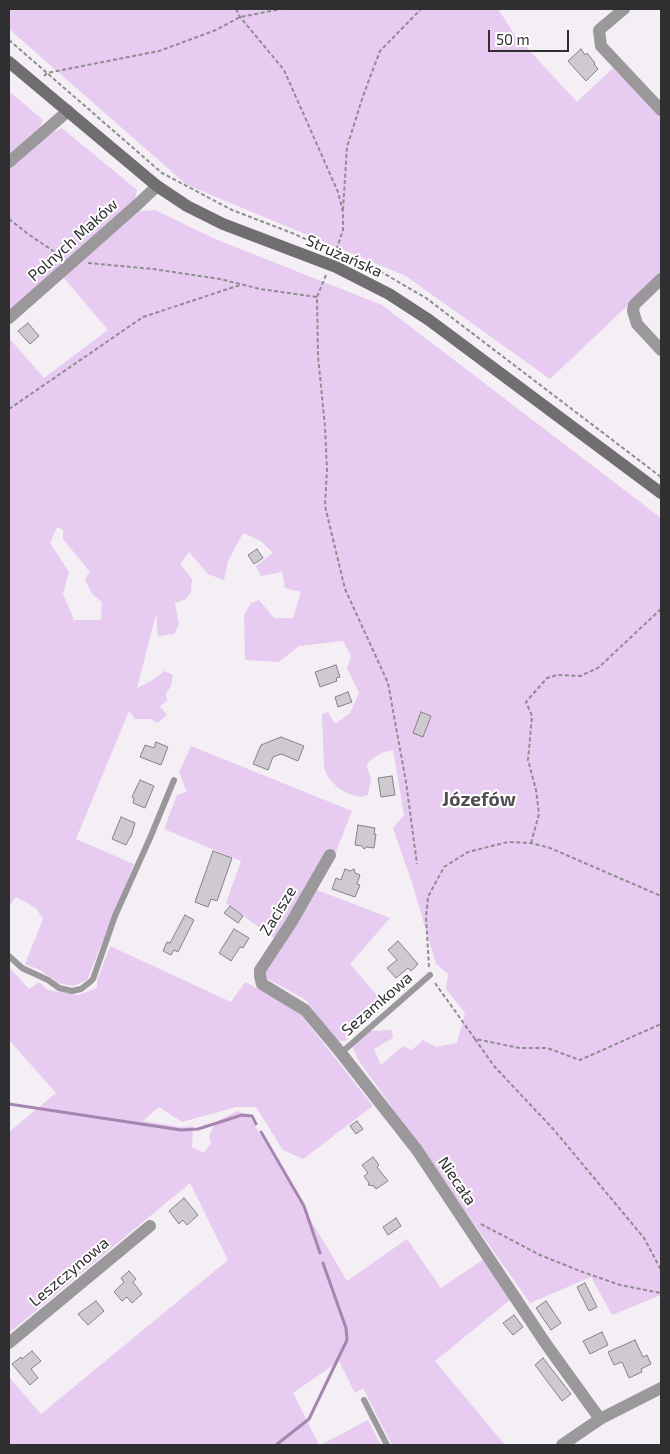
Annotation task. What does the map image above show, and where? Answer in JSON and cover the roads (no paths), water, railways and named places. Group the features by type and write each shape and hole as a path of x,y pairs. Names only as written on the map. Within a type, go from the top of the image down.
{"main road":[{"name":"Strużańska","path":"9,62 157,186 186,206 223,224 330,265 388,294 429,320 661,494"}],"street":[{"path":"624,9 599,30 601,46 661,110"},
{"path":"9,162 68,111"},
{"name":"Polnych Maków","path":"9,318 157,186"},
{"path":"661,279 634,305 633,311 637,324 661,350"},
{"name":"Zacisze","path":"262,984 260,970 291,923 330,855"},
{"name":"Niecała","path":"262,984 305,1010 342,1053 417,1150 546,1344 600,1419"},
{"name":"Leszczynowa","path":"9,1343 150,1226"},
{"path":"562,1445 600,1419 661,1388"}],"lane":[{"path":"9,956 22,968 48,980 59,988 72,991 81,989 93,979 115,916 174,780"},
{"name":"Sezamkowa","path":"342,1053 430,975"},
{"path":"364,1400 387,1445"}],"waterway":[{"path":"9,1104 181,1130 198,1129 242,1115 252,1116 256,1124"},
{"path":"261,1132 304,1206 320,1253"},
{"path":"276,1445 309,1419 347,1340 346,1328 323,1263"}],"district":[{"name":"Józefów","path":"479,800"}]}
